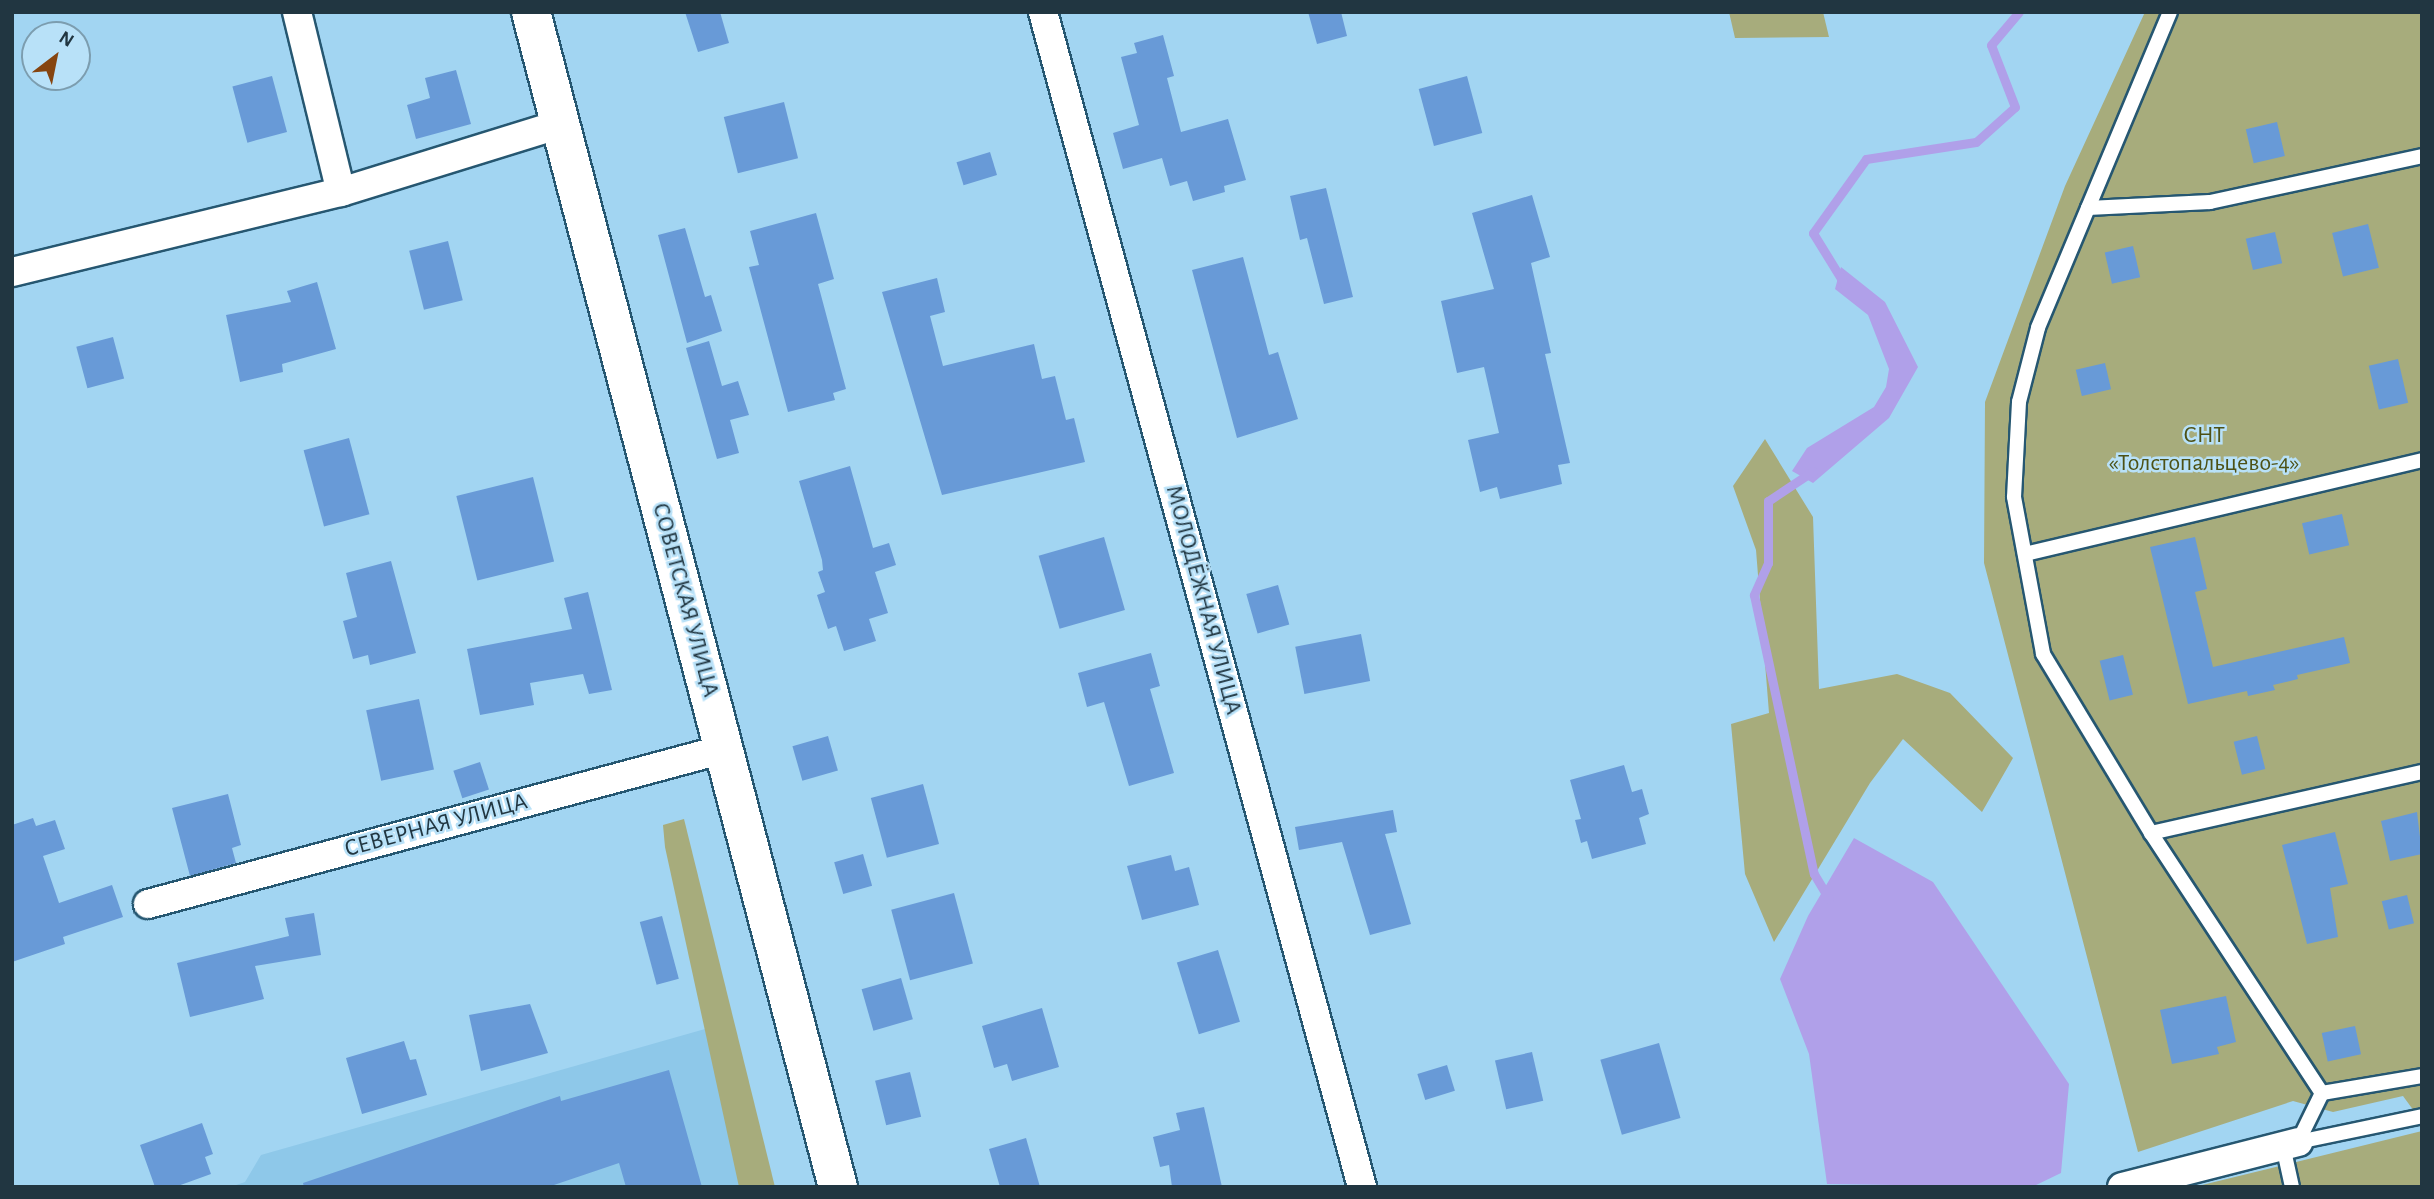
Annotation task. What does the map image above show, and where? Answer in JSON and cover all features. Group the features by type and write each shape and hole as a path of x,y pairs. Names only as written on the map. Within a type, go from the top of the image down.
{"street":[{"path":"297,12 341,192"},
{"name":"СОВЕТСКАЯ УЛИЦА","path":"531,12 838,1187"},
{"name":"МОЛОДЁЖНАЯ УЛИЦА","path":"1043,12 1363,1187"},
{"path":"12,272 341,192 560,124"},
{"name":"СЕВЕРНАЯ УЛИЦА","path":"148,905 724,749"},
{"path":"2122,1187 2290,1144"}],"lane":[{"path":"2171,12 2038,328 2019,402 2014,497 2043,654 2151,833 2322,1093"},
{"path":"2088,208 2210,202 2422,156"},
{"path":"2025,554 2422,460"},
{"path":"2151,833 2422,772"},
{"path":"2292,1187 2290,1144 2322,1093 2422,1076"},
{"path":"2290,1144 2422,1116"}],"shaded area":[{"path":"1841,267 1885,302 1918,367 1889,418 1813,483 1792,471 1807,448 1874,407 1886,387 1889,369 1868,315 1835,289"},
{"path":"1854,838 1933,882 2069,1084 2061,1173 2032,1187 1827,1184 1809,1054 1780,979 1808,916"},
{"path":"705,1029 744,1187 230,1187 245,1182 261,1155"}],"green space":[{"path":"1729,12 1823,12 1829,37 1735,38"},
{"name":"СНТ «Толстопальцево-4»","path":"2145,12 2422,12 2422,1122 2403,1096 2333,1112 2293,1101 2138,1152 1984,563 1985,402 2065,186"},
{"path":"1765,439 1813,517 1819,689 1897,674 1950,693 2013,758 1982,812 1903,739 1870,783 1774,942 1745,874 1731,724 1769,713 1756,550 1733,486"},
{"path":"684,819 775,1187 739,1187 665,847 663,825"},
{"path":"2422,1131 2422,1187 2194,1187"}],"building":[{"path":"685,12 720,12 729,43 698,52"},
{"path":"1308,12 1341,12 1347,36 1317,44"},
{"path":"1163,35 1174,76 1167,78 1181,132 1228,119 1246,180 1224,186 1225,192 1193,201 1187,181 1170,186 1162,158 1123,169 1113,133 1139,125 1121,57 1137,53 1134,43"},
{"path":"456,70 471,124 416,139 407,105 430,98 425,78"},
{"path":"272,76 287,132 247,143 232,87"},
{"path":"1467,76 1482,133 1434,146 1419,89"},
{"path":"784,102 798,158 738,173 724,117"},
{"path":"2277,122 2285,156 2254,163 2246,129"},
{"path":"990,152 997,175 964,185 957,162"},
{"path":"1326,188 1353,297 1324,304 1307,238 1300,240 1290,196"},
{"path":"1532,195 1550,257 1531,263 1551,353 1545,354 1570,463 1558,465 1562,484 1500,499 1497,487 1480,492 1468,440 1499,433 1484,367 1457,373 1441,301 1494,289 1472,213"},
{"path":"816,213 834,279 818,284 846,389 833,393 835,400 788,412 749,267 759,265 750,231"},
{"path":"2368,224 2379,268 2343,277 2332,233"},
{"path":"685,228 705,297 711,295 722,331 687,343 658,235"},
{"path":"2275,232 2282,263 2253,270 2246,239"},
{"path":"448,241 463,300 424,310 409,251"},
{"path":"2133,246 2140,277 2112,284 2105,253"},
{"path":"1243,257 1269,355 1278,352 1298,419 1237,438 1192,270"},
{"path":"937,278 945,312 930,316 943,366 1034,344 1042,379 1055,376 1066,420 1074,418 1085,462 942,495 882,292"},
{"path":"317,282 336,349 282,364 283,372 240,382 226,315 291,302 287,291"},
{"path":"113,337 124,379 87,388 76,347"},
{"path":"709,341 722,386 738,381 749,415 730,420 739,453 717,459 686,348"},
{"path":"2398,359 2408,403 2379,410 2369,366"},
{"path":"2105,363 2111,389 2082,396 2076,370"},
{"path":"349,438 369,514 324,526 304,450"},
{"path":"850,466 873,548 889,543 896,565 875,572 888,613 869,619 876,641 844,651 836,626 828,629 817,595 825,592 818,572 823,570 822,560 799,481"},
{"path":"533,477 554,561 477,581 456,496"},
{"path":"2342,514 2349,545 2309,554 2302,523"},
{"path":"1104,537 1125,610 1060,629 1039,556"},
{"path":"2195,537 2207,589 2195,592 2213,667 2344,637 2350,663 2297,675 2298,679 2273,685 2275,690 2248,696 2247,691 2188,704 2150,547"},
{"path":"391,561 416,653 370,665 368,655 353,659 343,621 357,617 346,573"},
{"path":"1278,585 1289,624 1258,634 1246,594"},
{"path":"588,592 612,690 589,694 583,674 530,683 534,705 480,715 467,649 572,629 564,598"},
{"path":"1361,634 1370,681 1304,694 1295,647"},
{"path":"1151,653 1160,686 1150,689 1174,773 1129,786 1104,702 1087,707 1078,673"},
{"path":"2123,655 2133,695 2110,701 2100,661"},
{"path":"419,699 434,769 381,781 366,710"},
{"path":"828,736 838,771 802,781 792,746"},
{"path":"2257,736 2265,769 2242,775 2234,742"},
{"path":"480,762 489,790 462,798 453,771"},
{"path":"1624,765 1632,792 1642,789 1649,814 1639,818 1646,844 1592,859 1587,841 1581,843 1575,820 1581,819 1570,780"},
{"path":"923,784 939,844 887,858 871,798"},
{"path":"228,794 241,845 232,848 236,863 190,876 172,808"},
{"path":"1393,810 1397,832 1385,834 1411,924 1370,935 1342,842 1299,850 1295,827"},
{"path":"2417,812 2422,854 2390,861 2381,821"},
{"path":"33,818 36,826 55,820 65,849 43,856 59,903 112,885 123,917 63,937 65,944 12,962 12,825"},
{"path":"2335,832 2348,884 2330,888 2338,937 2307,944 2282,845"},
{"path":"863,854 872,886 843,894 834,862"},
{"path":"1171,855 1175,871 1189,867 1199,905 1142,920 1127,866"},
{"path":"954,893 973,964 910,980 891,910"},
{"path":"2407,895 2414,923 2389,929 2382,901"},
{"path":"314,913 321,955 255,966 264,999 190,1017 177,963 289,936 285,918"},
{"path":"662,916 679,979 657,985 640,922"},
{"path":"1218,950 1240,1022 1199,1034 1177,963"},
{"path":"901,978 913,1019 873,1031 862,989"},
{"path":"2226,996 2236,1042 2217,1047 2219,1054 2172,1064 2160,1010"},
{"path":"530,1004 548,1053 481,1071 469,1015"},
{"path":"1042,1008 1059,1067 1012,1081 1007,1064 994,1068 982,1026"},
{"path":"2355,1026 2361,1054 2328,1061 2322,1033"},
{"path":"404,1041 410,1060 416,1059 427,1095 362,1114 346,1058"},
{"path":"1659,1043 1680,1118 1622,1135 1600,1060"},
{"path":"1532,1052 1543,1101 1506,1109 1495,1061"},
{"path":"1447,1065 1455,1091 1425,1100 1417,1074"},
{"path":"669,1070 702,1187 626,1187 619,1163 548,1187 304,1187 303,1183 560,1096 561,1101"},
{"path":"910,1072 921,1117 886,1125 875,1081"},
{"path":"1204,1107 1222,1187 1172,1187 1169,1165 1160,1167 1153,1137 1180,1130 1176,1113"},
{"path":"202,1123 213,1154 205,1157 211,1174 175,1187 155,1187 140,1145"},
{"path":"1026,1138 1040,1187 1000,1187 989,1149"}],"waterway":[{"path":"1845,285 1813,233 1866,159 1976,142 2015,107 1991,45 2019,12"},
{"path":"1813,471 1768,501 1768,563 1754,595 1814,874 1829,899"}]}
